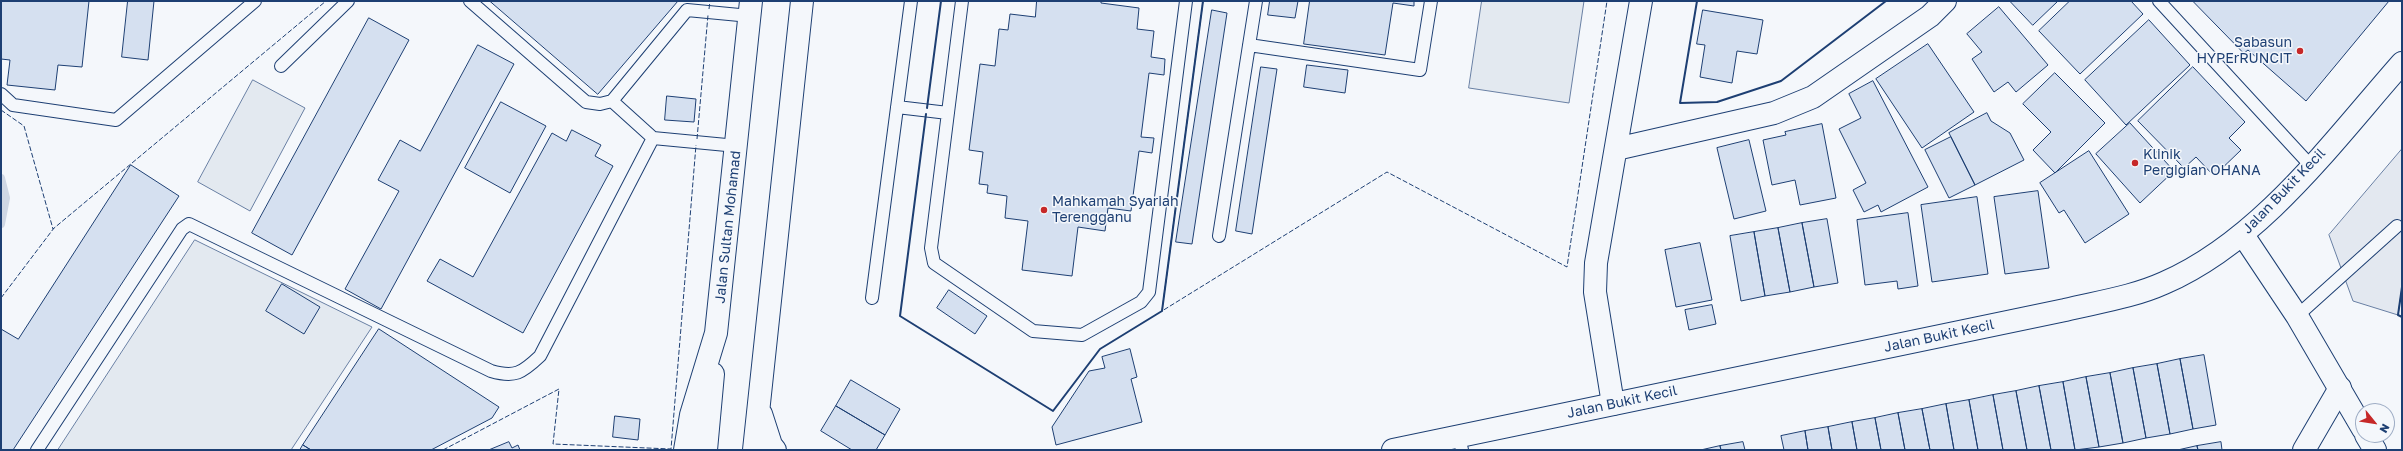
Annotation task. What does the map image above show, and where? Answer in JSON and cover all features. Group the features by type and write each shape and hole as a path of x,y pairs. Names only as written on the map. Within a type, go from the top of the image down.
{"main road":[{"path":"754,450 802,1"},
{"path":"1613,404 1595,292 1596,263 1641,1"},
{"path":"1616,149 1774,113 1813,97 1930,16 1945,1"},
{"name":"Jalan Sultan Mohamad","path":"685,450 690,415 716,333 751,8"},
{"name":"Jalan Bukit Kecil","path":"1393,450 1460,443 1613,404 2132,294 2163,284 2192,270 2243,235 2276,204 2402,63"},
{"path":"2243,235 2297,316 2355,415"},
{"path":"706,450 716,333"},
{"path":"2304,450 2340,388"},
{"path":"759,407 771,445 775,450"}],"lane":[{"path":"1,94 13,105 116,120 255,1"},
{"path":"281,66 348,1"},
{"path":"470,1 586,102 600,104 612,101 686,10 751,8"},
{"path":"872,298 911,1"},
{"path":"962,1 931,248 934,263 1033,331 1082,335 1141,302 1149,292 1186,1"},
{"path":"1219,236 1256,1"},
{"path":"1249,44 1420,70 1431,1"},
{"path":"2159,1 2311,166"},
{"path":"612,101 653,138 737,146"},
{"path":"897,107 948,113"},
{"path":"37,450 182,229 189,224 197,226 491,371 508,376 525,370 540,356 653,138"},
{"path":"2297,316 2397,226"}],"shaded area":[{"path":"1482,1 1584,1 1569,103 1469,88"},
{"path":"253,80 305,108 250,211 198,182"},
{"path":"2402,149 2402,287 2398,315 2353,301 2329,235"},
{"path":"195,240 372,327 291,450 58,450"}],"building":[{"path":"1,1 89,1 82,67 58,65 55,90 7,85 10,60 1,59"},
{"path":"128,1 154,1 148,60 122,57"},
{"path":"490,1 678,1 598,94"},
{"path":"1037,1 1101,1 1101,3 1139,8 1137,29 1154,31 1151,57 1165,59 1164,75 1149,73 1141,137 1154,138 1152,153 1139,151 1131,211 1108,208 1105,231 1078,227 1072,276 1022,270 1028,221 1005,218 1007,196 987,193 988,185 979,184 983,152 969,150 980,64 995,66 999,29 1008,30 1010,14 1035,17"},
{"path":"1270,1 1298,1 1295,18 1268,15"},
{"path":"1310,1 1414,1 1414,6 1393,3 1385,55 1304,44"},
{"path":"2010,1 2058,1 2033,25"},
{"path":"2070,1 2131,1 2143,14 2080,74 2039,31"},
{"name":"Sabasun HYPErRUNCIT","path":"2193,1 2389,1 2306,101 2248,50 2244,53"},
{"path":"1999,7 2048,65 2016,92 2008,82 1994,92 1972,59 1982,52 1967,34"},
{"path":"1212,10 1227,13 1192,244 1176,242"},
{"path":"1703,10 1763,20 1757,54 1737,51 1732,83 1700,77 1705,45 1697,44"},
{"path":"369,18 409,40 292,255 252,233"},
{"path":"2149,20 2190,65 2126,125 2085,80"},
{"path":"1928,44 1974,112 1922,148 1876,79"},
{"path":"478,45 514,64 381,309 345,289 399,191 378,180 400,140 420,151"},
{"path":"1307,65 1348,70 1345,93 1304,87"},
{"path":"1261,67 1277,69 1252,234 1236,231"},
{"path":"2193,67 2245,122 2229,138 2241,150 2214,176 2196,157 2184,168 2138,121"},
{"path":"2055,73 2105,123 2055,173 2033,150 2051,132 2023,104"},
{"path":"1873,81 1928,187 1881,212 1878,205 1864,212 1853,190 1866,183 1839,129 1861,118 1849,94"},
{"path":"667,96 696,99 694,122 665,120"},
{"path":"501,102 546,126 510,193 465,168"},
{"path":"1987,113 1991,121 2010,133 2024,160 1975,185 1949,133"},
{"name":"Klinik Pergigian OHANA","path":"2130,123 2174,171 2140,203 2096,154"},
{"path":"1822,124 1836,198 1800,205 1795,180 1772,185 1763,140 1786,135 1785,132"},
{"path":"572,130 601,145 595,156 613,166 523,333 427,281 440,259 473,277 552,133 566,141"},
{"path":"1951,137 1975,185 1949,198 1925,150"},
{"path":"1749,140 1766,211 1734,219 1717,148"},
{"path":"2089,151 2129,214 2085,243 2064,210 2059,213 2040,183"},
{"path":"131,165 179,196 13,450 1,450 1,329 18,339"},
{"path":"2038,191 2049,268 2005,274 1994,197"},
{"path":"1977,197 1988,274 1932,282 1921,205"},
{"path":"1908,213 1918,286 1898,289 1897,281 1865,285 1857,220"},
{"path":"1827,219 1838,283 1814,287 1802,223"},
{"path":"1802,223 1814,287 1790,292 1778,228"},
{"path":"1778,228 1790,292 1765,296 1754,232"},
{"path":"1754,232 1765,296 1741,301 1730,236"},
{"path":"1700,243 1712,300 1676,307 1665,250"},
{"path":"282,284 320,307 304,334 266,311"},
{"path":"949,290 987,316 975,334 937,308"},
{"path":"1712,305 1716,324 1689,330 1685,310"},
{"path":"379,329 499,407 492,418 431,450 311,450 303,445"},
{"path":"1130,349 1137,377 1131,379 1142,422 1056,445 1052,427 1089,371 1105,368 1102,357"},
{"path":"2204,355 2216,425 2193,429 2180,359"},
{"path":"2180,359 2193,429 2170,434 2157,364"},
{"path":"2157,364 2170,434 2146,438 2133,368"},
{"path":"2133,368 2146,438 2123,443 2110,373"},
{"path":"2110,373 2123,443 2099,447 2086,377"},
{"path":"2086,377 2099,447 2075,450 2063,382"},
{"path":"851,380 900,409 885,435 836,406"},
{"path":"2063,382 2075,450 2051,450 2039,386"},
{"path":"2039,386 2051,450 2027,450 2016,391"},
{"path":"2016,391 2027,450 2003,450 1993,395"},
{"path":"1993,395 2003,450 1978,450 1969,400"},
{"path":"1969,400 1978,450 1954,450 1946,404"},
{"path":"1946,404 1954,450 1930,450 1922,409"},
{"path":"836,406 885,435 876,450 852,450 821,431"},
{"path":"1922,409 1930,450 1905,450 1898,413"},
{"path":"1898,413 1905,450 1881,450 1875,418"},
{"path":"615,416 640,419 638,440 613,437"},
{"path":"1875,418 1881,450 1857,450 1852,422"},
{"path":"1852,422 1857,450 1832,450 1828,427"},
{"path":"1828,427 1832,450 1808,450 1805,431"},
{"path":"1805,431 1808,450 1784,450 1781,436"},
{"path":"509,442 512,448 518,445 520,450 489,450"},
{"path":"1743,442 1745,450 1721,450 1720,446"},
{"path":"2221,442 2222,450 2198,450 2197,446"},
{"path":"303,445 311,450 300,450"},
{"path":"1720,446 1721,450 1701,450"},
{"path":"2197,446 2198,450 2178,450"}],"waterway":[{"path":"1,178 6,198 1,224"}],"fence":[{"path":"1,110 24,126 53,229 326,1"},
{"path":"709,9 710,1"},
{"path":"1203,1 1162,311 1387,172 1567,267 1607,1"},
{"path":"697,139 708,15"},
{"path":"443,450 559,389 553,444 671,449 696,145"},
{"path":"1,298 54,228"}],"wall":[{"path":"927,108 941,1"},
{"path":"926,114 900,316 1053,411 1100,349 1162,311 1203,1"},
{"path":"1697,1 1680,103 1717,102 1781,81 1886,1"},
{"path":"2402,287 2398,315 2402,317"}],"place":[{"name":"Sabasun HYPErRUNCIT","path":"2300,51"},
{"name":"Klinik Pergigian OHANA","path":"2135,163"},
{"name":"Mahkamah Syariah Terengganu","path":"1044,210"}]}
